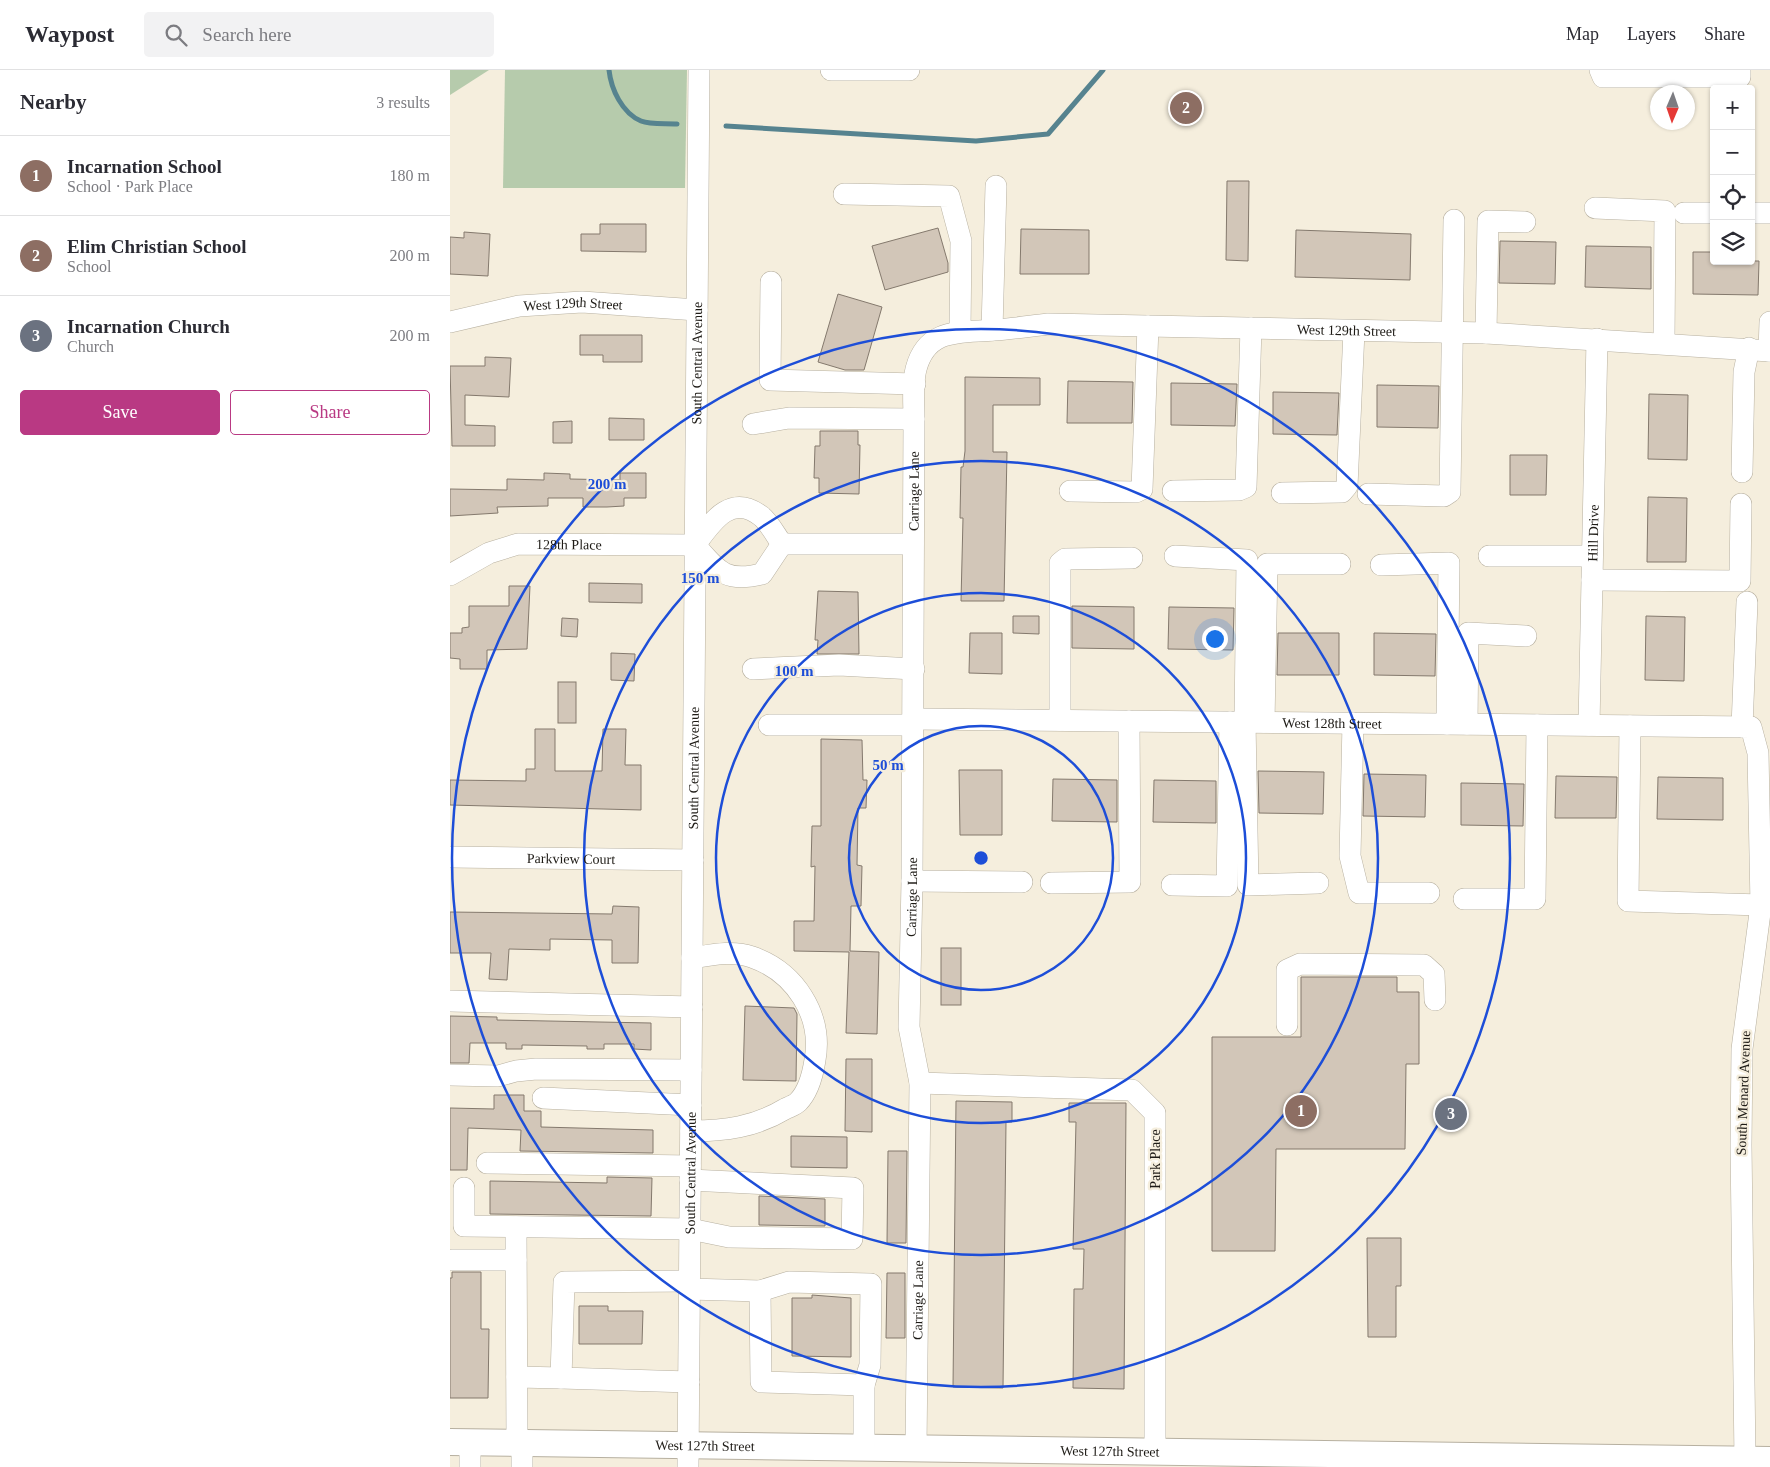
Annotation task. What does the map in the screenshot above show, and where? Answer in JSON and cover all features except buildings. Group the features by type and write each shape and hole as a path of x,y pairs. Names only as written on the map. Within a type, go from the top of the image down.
{"main road":[{"name":"West 127th Street","path":"464,1450 688,1456 864,1447 916,1448 971,1458 1155,1451 1235,1460 1763,1462"}],"street":[{"name":"South Central Avenue","path":"688,1456 699,70"},
{"path":"831,70 909,70"},
{"path":"1600,70 1603,77 1740,77 1740,70"},
{"path":"992,330 996,186"},
{"path":"844,194 949,196 961,241 960,331"},
{"path":"1595,208 1665,211 1664,343"},
{"path":"1684,213 1710,213"},
{"path":"1755,213 1770,213"},
{"path":"1368,494 1444,496 1450,492 1454,220"},
{"path":"1486,333 1488,221 1525,222"},
{"path":"771,282 770,380 915,384"},
{"name":"West 129th Street","path":"450,322 519,306 582,302 697,310"},
{"path":"1742,472 1744,372 1763,350 1770,322"},
{"name":"West 129th Street","path":"928,347 941,336 960,331 992,330 1048,324 1486,333 1763,350"},
{"path":"1070,491 1136,492 1142,489 1148,326"},
{"path":"1173,491 1239,490 1246,487 1251,328"},
{"path":"1282,493 1342,492 1347,486 1354,330"},
{"name":"Hill Drive","path":"1589,725 1597,339"},
{"name":"Carriage Lane","path":"916,1448 920,1083 909,1027 914,669 914,419 916,370 928,347"},
{"path":"753,424 789,418 914,419"},
{"path":"1592,580 1740,581 1741,504"},
{"path":"729,509 748,509 762,517 782,544 762,574 744,579 730,576 716,568 696,544 715,518 729,509"},
{"name":"128th Place","path":"450,575 489,553 518,544 696,544"},
{"path":"782,544 913,544"},
{"path":"1175,556 1247,560 1248,885 1318,884"},
{"path":"1490,556 1592,556"},
{"path":"1060,720 1060,563 1065,559 1132,558"},
{"path":"1381,565 1449,563 1457,724"},
{"path":"1172,886 1228,886 1266,564 1340,564"},
{"name":"South Menard Avenue","path":"1747,602 1746,728 1758,753 1761,905 1742,1048 1741,1145 1763,1462"},
{"path":"1457,724 1468,633 1526,636"},
{"path":"753,669 838,665 914,669"},
{"name":"West 128th Street","path":"769,725 1060,720 1746,728"},
{"path":"1051,883 1130,882 1129,721"},
{"path":"1353,723 1350,856 1359,892 1429,893"},
{"path":"1464,899 1535,899 1537,725"},
{"path":"1630,726 1628,901 1761,905"},
{"name":"Parkview Court","path":"450,858 693,860"},
{"path":"912,881 1022,882"},
{"path":"691,1131 714,1131 746,1127 772,1117 799,1101 813,1075 818,1046 813,1016 799,990 778,969 751,956 721,953 692,958"},
{"path":"1287,1025 1287,970 1300,964 1424,965 1434,974 1435,1000"},
{"path":"450,1001 692,1007"},
{"path":"450,1075 498,1076 516,1071 536,1069 691,1070"},
{"name":"Park Place","path":"920,1083 1132,1090 1155,1113 1155,1451"},
{"path":"543,1098 691,1105"},
{"path":"464,1188 464,1226 690,1229 729,1237 852,1239 853,1188 690,1173 486,1162"},
{"path":"516,1227 517,1377 520,1451"},
{"path":"452,1260 516,1260"},
{"path":"561,1378 564,1282 689,1285 760,1291 789,1282 871,1284 870,1365 864,1385 864,1447"},
{"path":"760,1291 761,1382 864,1385"},
{"path":"517,1377 688,1382"}],"green space":[{"path":"450,70 489,70 450,95"},
{"path":"505,70 687,70 685,188 503,188"}],"waterway":[{"path":"609,70 612,85 619,100 634,117 649,123 677,124"},
{"path":"726,126 976,141 1048,134 1103,70"}],"place":[{"name":"Elim Christian School","path":"1186,108"},
{"name":"Incarnation School","path":"1301,1111"},
{"name":"Incarnation Church","path":"1451,1114"}]}
